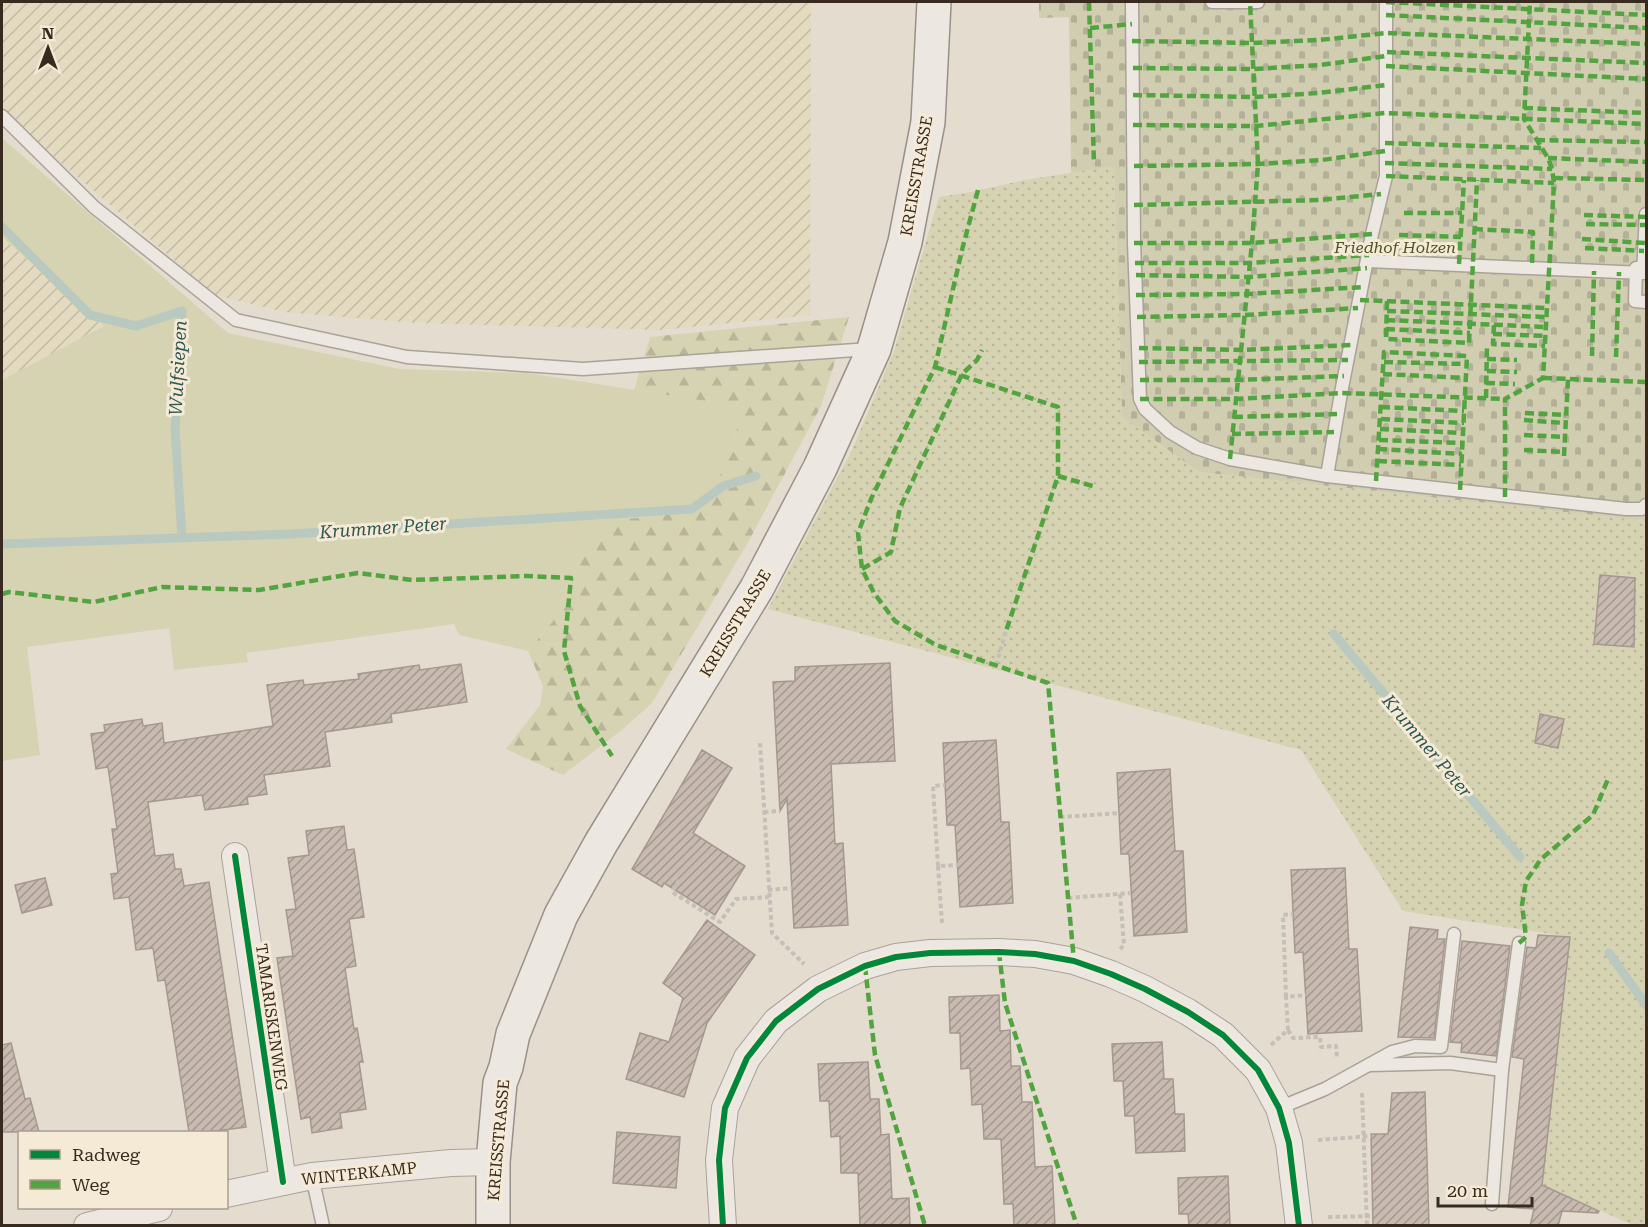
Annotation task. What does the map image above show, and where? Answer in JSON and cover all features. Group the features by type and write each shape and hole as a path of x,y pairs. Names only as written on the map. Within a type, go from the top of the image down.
{"main road":[{"name":"KREISSTRASSE","path":"493,1226 493,1162 500,1083 513,1034 561,915 601,843 757,588 820,468 874,349 905,242 928,122 934,2"}],"street":[{"name":"TAMARISKENWEG","path":"235,856 283,1182"},
{"path":"723,1226 719,1160 725,1108 747,1058 776,1021 818,989 865,966 896,957 999,951 1074,961 1111,974 1145,988 1188,1012 1222,1035 1258,1070 1280,1108 1289,1143 1299,1226"},
{"name":"WINTERKAMP","path":"228,1194 312,1176 451,1163 493,1162"},
{"path":"87,1226 155,1209"}],"lane":[{"path":"1132,2 1134,243 1140,399 1145,409 1170,432 1197,448 1230,459 1327,476 1626,509 1642,509 1647,505"},
{"path":"1212,2 1258,2"},
{"path":"1327,476 1372,234 1386,176 1386,2"},
{"path":"2,116 94,207 236,320 407,357 583,369 874,349"},
{"path":"1647,214 1642,270 1635,301 1647,302"},
{"path":"1368,261 1642,270"},
{"path":"1280,1108 1392,1052 1415,1046 1441,1047 1454,934"},
{"path":"1492,1204 1502,1070 1519,942"},
{"path":"1365,1067 1450,1063 1502,1070"},
{"path":"312,1176 323,1226"}],"path":[{"path":"996,665 1006,631"},
{"path":"760,743 772,933 808,968"},
{"path":"942,924 933,786 945,785"},
{"path":"764,812 780,811"},
{"path":"1060,817 1119,813"},
{"path":"938,866 958,865"},
{"path":"679,880 672,892 720,922 736,899 769,897"},
{"path":"768,890 792,888"},
{"path":"1068,897 1131,893"},
{"path":"1118,951 1124,945 1120,894"},
{"path":"1293,914 1283,915 1288,1030 1293,1038 1320,1037 1321,1047 1336,1046 1338,1081"},
{"path":"1286,996 1306,995"},
{"path":"1264,1051 1288,1030"},
{"path":"1365,1067 1364,1136 1367,1226"},
{"path":"1322,1139 1371,1136"},
{"path":"1332,1217 1373,1216"}],"shaded area":[{"path":"2,2 811,2 810,315 661,330 417,323 284,312 215,295 2,112"},
{"path":"2,237 104,326 2,380"}],"green space":[{"name":"Friedhof Holzen","path":"1039,2 1646,2 1646,521 1199,472 1122,417 1114,167 1071,173 1069,17 1039,18"},
{"path":"2,138 228,333 399,369 527,373 745,407 707,512 596,522 553,621 528,651 459,635 454,624 246,653 248,662 174,670 169,628 27,647 40,755 2,761 2,380 104,326 2,237"},
{"path":"1114,166 1122,417 1199,472 1646,521 1646,1225 1633,1225 1542,1185 1570,937 1403,911 1301,750 768,609 852,450 894,351 939,197"},
{"path":"849,317 821,406 746,546 652,703 623,729 563,775 506,749 540,705 543,686 528,651 553,621 596,522 707,511 745,407 634,390 650,337"}],"building":[{"path":"1600,575 1635,578 1634,647 1594,644"},
{"path":"890,663 895,761 831,764 835,844 843,843 848,925 794,928 787,799 780,811 773,682 795,681 795,667"},
{"path":"461,664 467,702 391,714 392,722 325,732 330,766 264,775 267,794 247,797 248,804 205,810 202,795 148,802 155,856 173,854 175,869 181,869 184,886 209,882 246,1127 216,1131 189,1131 165,980 158,981 153,948 136,950 129,897 114,899 111,874 118,873 112,829 117,829 108,767 96,769 91,734 105,732 104,725 142,719 143,726 162,723 164,743 273,726 267,685 303,680 304,685 359,679 358,674 419,665 420,670"},
{"path":"1540,714 1564,719 1558,748 1535,743"},
{"path":"996,740 1001,822 1009,822 1013,903 960,907 955,825 947,825 943,743"},
{"path":"702,750 732,768 693,833 745,866 715,915 664,883 662,887 632,869"},
{"path":"1170,769 1175,851 1183,851 1187,932 1134,936 1129,854 1121,854 1117,773"},
{"path":"344,826 347,850 354,849 364,917 349,919 356,966 345,968 354,1029 357,1028 363,1062 359,1062 366,1109 340,1113 342,1128 312,1133 310,1117 301,1119 277,958 293,956 286,910 296,909 288,858 309,855 306,831"},
{"path":"1345,868 1349,949 1357,949 1362,1031 1308,1034 1303,952 1295,953 1291,870"},
{"path":"45,878 52,905 22,913 15,885"},
{"path":"707,920 755,955 707,1023 684,1097 626,1079 640,1033 669,1042 683,998 663,983"},
{"path":"1410,927 1438,930 1437,939 1445,939 1434,1038 1398,1037"},
{"path":"1538,935 1570,937 1542,1185 1599,1211 1598,1213 1562,1211 1558,1226 1530,1226 1534,1209 1508,1207 1524,1059 1512,1057 1527,947 1536,948"},
{"path":"1462,941 1510,946 1496,1056 1461,1052 1462,1043 1450,1042"},
{"path":"999,995 1000,1031 1010,1030 1011,1066 1020,1066 1022,1102 1032,1102 1035,1167 1052,1166 1055,1226 1014,1226 1013,1204 1004,1204 1001,1139 984,1139 982,1104 972,1105 970,1068 961,1069 960,1033 950,1033 949,997"},
{"path":"1162,1042 1164,1079 1173,1079 1175,1114 1184,1114 1185,1151 1136,1153 1134,1116 1125,1116 1123,1081 1114,1081 1112,1044"},
{"path":"11,1043 25,1099 30,1098 39,1131 2,1132 2,1045"},
{"path":"868,1062 870,1099 879,1099 881,1135 889,1134 892,1199 909,1198 910,1226 860,1226 858,1173 841,1173 840,1136 831,1137 829,1101 820,1101 818,1064"},
{"path":"1425,1092 1429,1226 1373,1226 1371,1134 1388,1134 1392,1093"},
{"path":"617,1132 680,1137 676,1188 613,1183"},
{"path":"1228,1176 1230,1226 1189,1226 1188,1214 1179,1214 1178,1178"}],"waterway":[{"name":"Wulfsiepen","path":"2,227 90,315 136,326 182,311 175,429 182,537"},
{"name":"Krummer Peter","path":"2,544 290,534 692,509 723,486 756,476"},
{"name":"Krummer Peter","path":"1334,634 1520,857"},
{"name":"Krummer Peter","path":"1609,953 1646,1005"}],"marked path":[{"path":"1089,2 1094,164"},
{"path":"1230,459 1258,164 1250,2"},
{"path":"1386,2 1646,15"},
{"path":"1505,497 1505,399 1543,378 1554,183 1548,158 1524,119 1530,2"},
{"path":"1386,15 1646,28"},
{"path":"1090,28 1132,24"},
{"path":"1132,41 1252,43 1319,40 1386,33 1646,44"},
{"path":"1387,52 1646,63"},
{"path":"1133,68 1254,69 1320,65 1386,56"},
{"path":"1386,66 1646,79"},
{"path":"1133,95 1256,97 1386,85"},
{"path":"1524,108 1646,113"},
{"path":"1133,125 1256,126 1385,113 1646,124"},
{"path":"1536,140 1646,142"},
{"path":"1385,143 1541,148"},
{"path":"1134,166 1258,164 1322,160 1385,151"},
{"path":"1548,158 1646,162"},
{"path":"1385,163 1552,169"},
{"path":"1386,176 1554,183"},
{"path":"1554,178 1646,180"},
{"path":"1459,264 1464,180"},
{"path":"1387,301 1386,339 1469,343 1477,180"},
{"path":"978,190 935,367 871,499 858,533 862,569 874,593 895,621 936,645 1048,683 1074,961"},
{"path":"1134,205 1319,200 1381,194"},
{"path":"1404,213 1462,213"},
{"path":"1584,215 1646,217"},
{"path":"1586,224 1646,225"},
{"path":"1474,229 1533,232 1532,267"},
{"path":"1134,243 1252,243 1372,234"},
{"path":"1399,235 1461,237"},
{"path":"1582,239 1645,243"},
{"path":"1585,248 1644,251"},
{"path":"1135,263 1250,263 1369,255"},
{"path":"1136,275 1249,277 1367,268"},
{"path":"1592,356 1594,271"},
{"path":"1616,357 1619,272"},
{"path":"1136,295 1247,294 1363,287"},
{"path":"1360,300 1547,308"},
{"path":"1137,317 1245,315 1358,308"},
{"path":"1387,311 1547,317"},
{"path":"1386,320 1546,327"},
{"path":"1494,325 1493,344 1545,346"},
{"path":"1386,329 1470,333"},
{"path":"1493,334 1546,336"},
{"path":"1486,398 1487,344"},
{"path":"1139,348 1241,350 1351,345"},
{"path":"862,569 891,552 900,508 962,374 977,360 982,350"},
{"path":"1376,481 1384,352 1467,356 1460,491"},
{"path":"1487,359 1517,360"},
{"path":"1139,362 1348,360"},
{"path":"1384,362 1467,364"},
{"path":"935,367 1058,407 1058,476 1006,631"},
{"path":"1487,371 1517,372"},
{"path":"1383,374 1466,378"},
{"path":"1140,380 1238,380 1344,376"},
{"path":"1543,378 1646,382"},
{"path":"1564,456 1568,379"},
{"path":"1486,383 1515,384"},
{"path":"1140,399 1236,399 1341,393 1505,399"},
{"path":"1381,407 1464,411"},
{"path":"1525,413 1566,415"},
{"path":"1234,417 1337,414"},
{"path":"1381,419 1464,423"},
{"path":"1524,420 1565,423"},
{"path":"1380,429 1463,433"},
{"path":"1232,434 1334,432"},
{"path":"1524,435 1565,437"},
{"path":"1379,440 1463,443"},
{"path":"1378,449 1462,454"},
{"path":"1524,450 1564,452"},
{"path":"1378,461 1461,465"},
{"path":"1058,476 1096,487"},
{"path":"2,594 9,592 94,602 162,587 259,590 358,573 412,580 527,576 571,578 564,651 580,706 612,756"},
{"path":"1519,943 1526,937 1522,905 1526,881 1541,859 1593,815 1608,779"},
{"path":"999,952 1005,1003 1077,1226"},
{"path":"865,966 875,1055 925,1226"}],"cycle path":[{"path":"235,856 283,1182"},
{"path":"723,1226 719,1160 725,1108 747,1058 776,1021 818,989 865,966 896,957 930,953 999,952 1035,954 1074,961 1111,974 1188,1012 1223,1035 1258,1070 1279,1108 1289,1143 1299,1226"}]}
